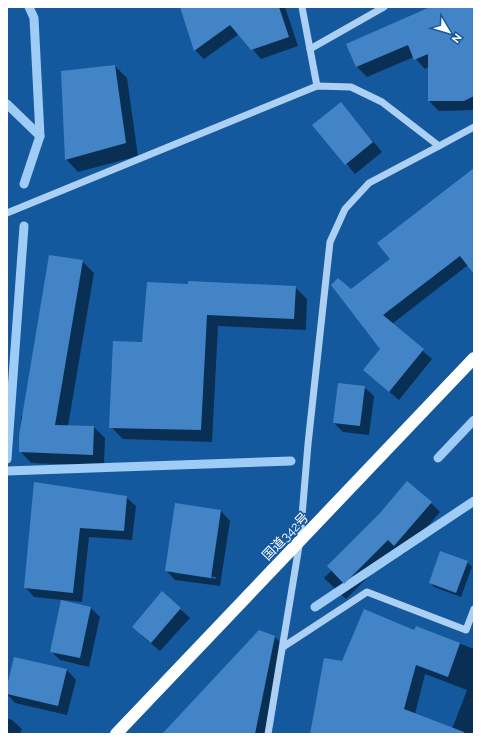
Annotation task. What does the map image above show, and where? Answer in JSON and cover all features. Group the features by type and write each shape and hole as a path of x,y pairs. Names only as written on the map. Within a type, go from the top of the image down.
{"highway":[{"name":"国道342号","path":"116,734 474,358"}],"street":[{"path":"302,7 317,86"},
{"path":"310,49 384,7"},
{"path":"7,213 317,86 351,87 376,99 439,146"},
{"path":"268,734 300,540 308,444 330,242 344,209 369,183 474,127"},
{"path":"283,647 367,592 466,630 474,609"}],"building":[{"path":"180,7 279,7 289,37 251,50 230,25 194,51"},
{"path":"430,7 474,7 474,96 464,101 428,101 428,54 414,60 408,45 356,67 346,44"},
{"path":"115,65 126,143 65,160 61,71"},
{"path":"341,102 373,142 345,165 312,125"},
{"path":"474,168 474,274 460,256 383,315 424,349 389,392 363,370 380,349 331,285 338,278 351,289 390,259 377,243"},
{"path":"49,255 83,260 55,425 94,426 93,455 19,452 19,435"},
{"path":"188,281 296,286 294,319 207,315 201,430 109,428 113,341 142,342 147,282 188,284"},
{"path":"338,383 365,386 360,426 333,423"},
{"path":"407,481 432,502 394,546 388,540 344,584 327,566 380,513"},
{"path":"34,482 127,496 124,531 80,528 73,593 24,588"},
{"path":"175,503 221,510 211,578 165,571"},
{"path":"440,551 468,561 456,593 429,583"},
{"path":"162,591 181,608 151,643 132,627"},
{"path":"61,600 91,607 80,658 50,652"},
{"path":"364,609 414,630 416,626 460,643 448,677 416,665 404,709 464,732 464,734 310,734 324,658 342,661"},
{"path":"259,630 275,636 255,734 162,734"},
{"path":"14,657 67,669 58,706 7,694 7,686"}],"waterway":[{"path":"24,184 40,136 34,18 29,7"},
{"path":"7,104 40,136"},
{"path":"7,459 24,226"},
{"path":"438,458 474,420"},
{"path":"7,471 291,461"},
{"path":"315,607 474,501"}]}
